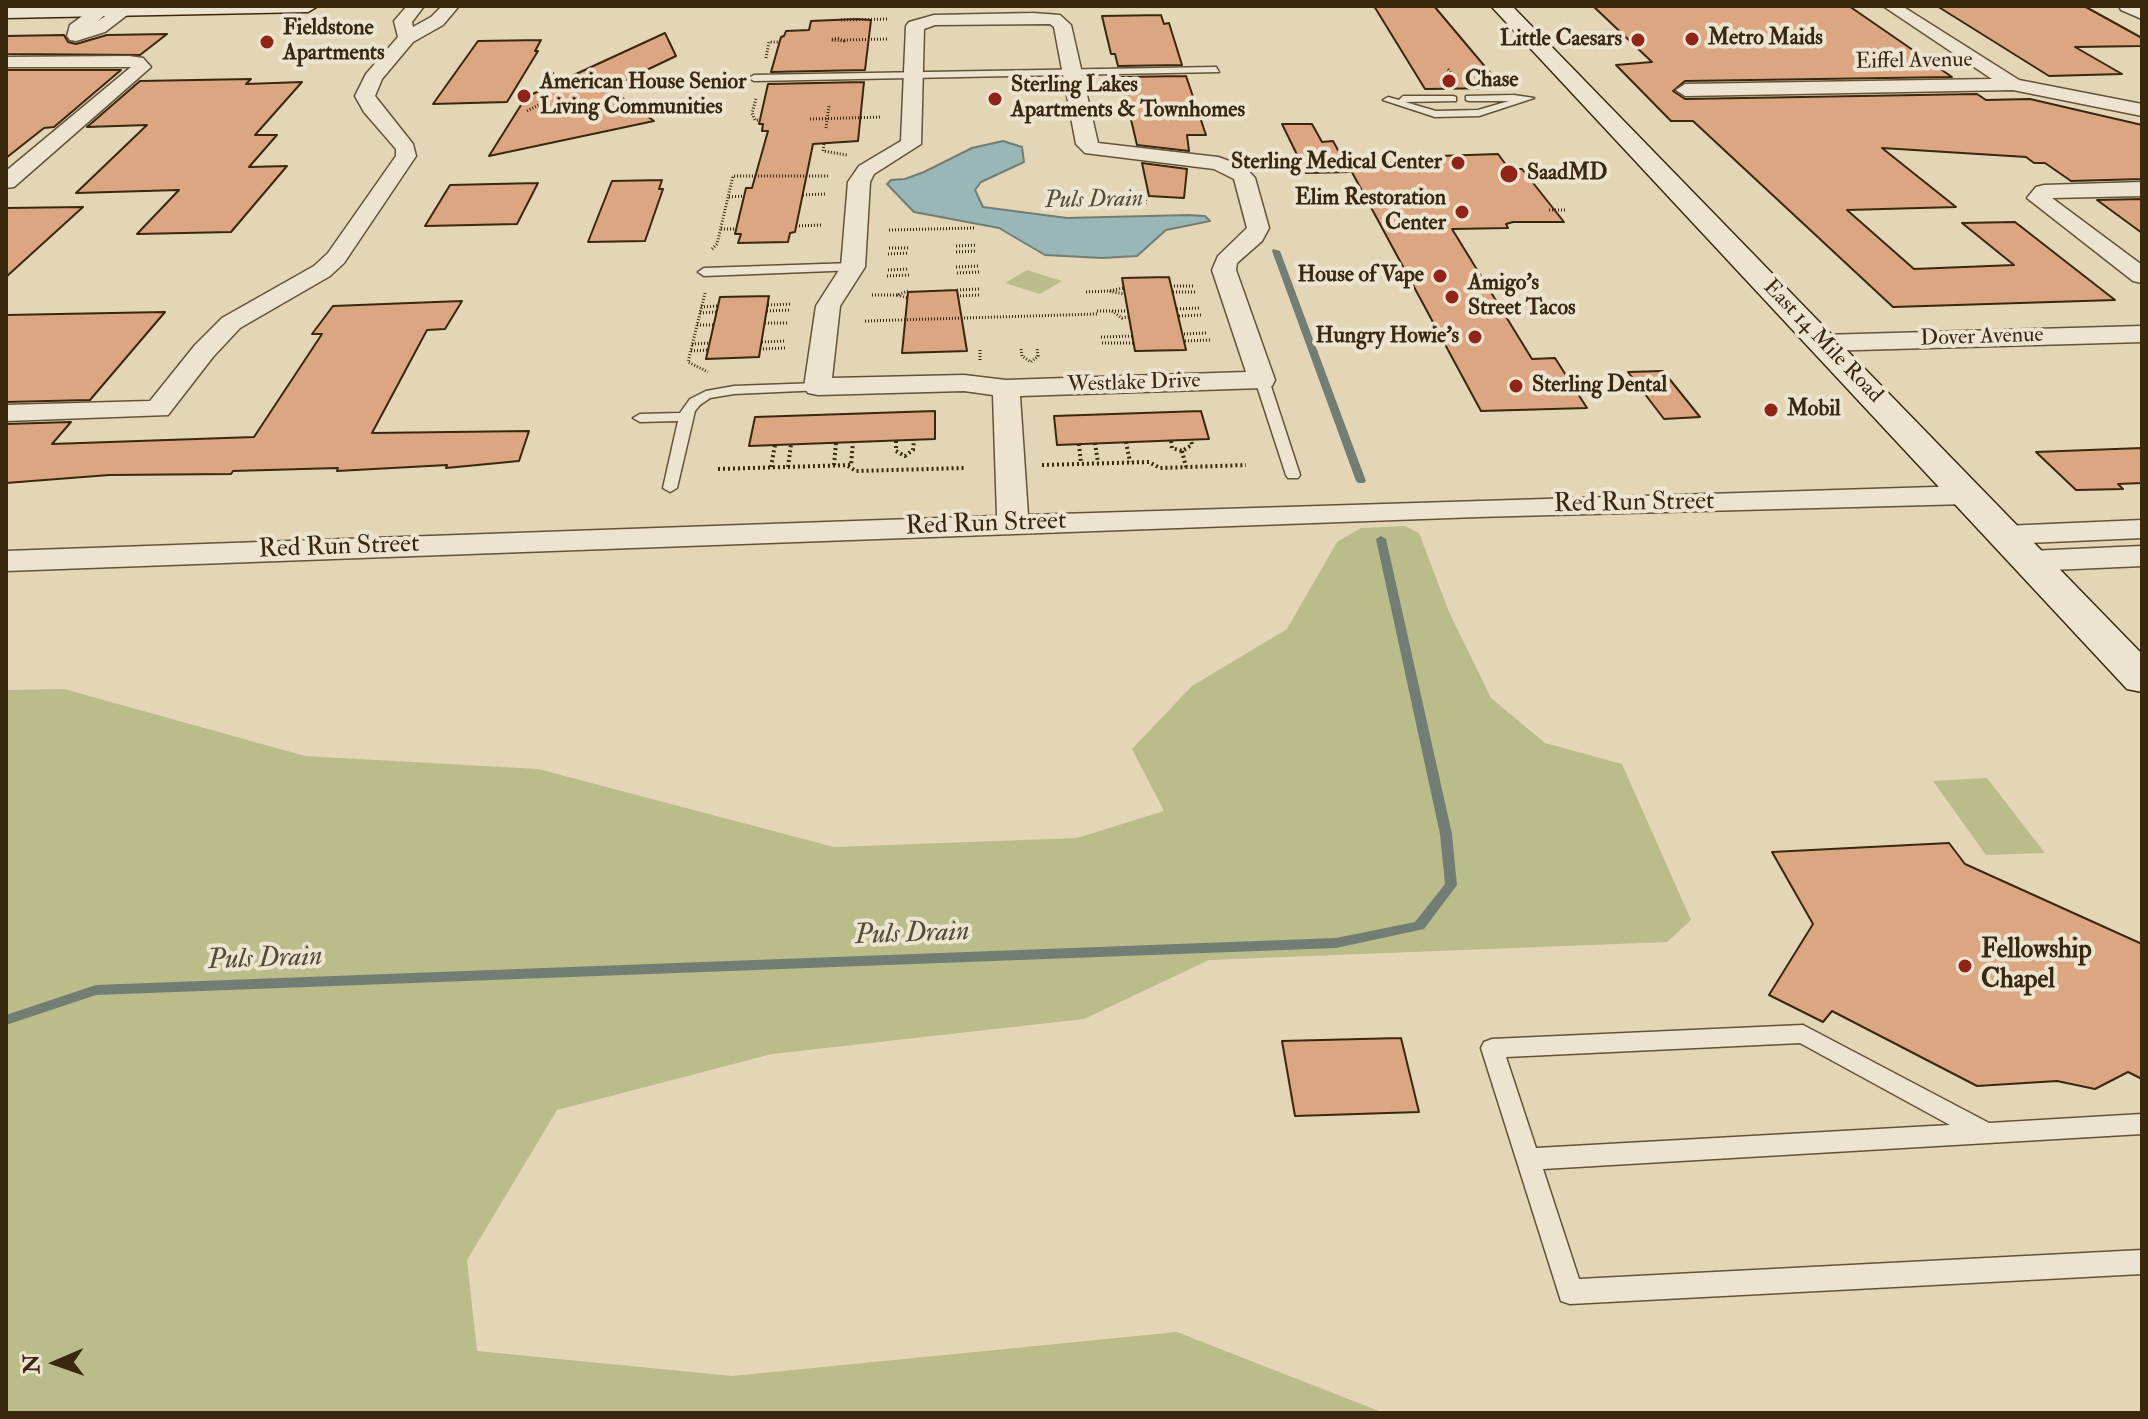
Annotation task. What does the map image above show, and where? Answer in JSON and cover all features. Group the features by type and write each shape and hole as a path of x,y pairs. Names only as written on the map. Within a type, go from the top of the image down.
{"main road":[{"path":"6,12 308,6"},
{"name":"East 14 Mile Road","path":"1501,6 2142,679"}],"street":[{"path":"407,38 403,21 416,6"},
{"path":"6,413 158,409 204,351 231,323 322,271 347,244 406,156 406,148 371,108 365,96 373,78 407,38 437,21 451,6"},
{"path":"1891,6 2013,84"},
{"path":"2127,6 2142,14"},
{"path":"40,63 76,36 99,28 127,9"},
{"path":"76,36 76,29 102,10"},
{"path":"818,387 828,306 853,267 859,182 866,170 911,144 915,26 934,20 985,13 1048,18 1059,22 1086,144 1092,149 1218,163 1237,170 1244,178 1258,228 1254,236 1226,261 1224,270 1262,380"},
{"path":"6,62 129,61 137,62 142,67 6,182"},
{"name":"Eiffel Avenue","path":"1685,90 2013,84 2142,110"},
{"path":"2142,189 2054,191 2039,195 2043,202 2142,276"},
{"name":"Dover Avenue","path":"1822,343 2142,334"},
{"name":"Westlake Drive","path":"818,387 964,383 1006,388 1262,380"},
{"path":"1006,388 1013,524"},
{"name":"Red Run Street","path":"6,561 1013,524 1967,495"},
{"path":"2004,535 2142,529"},
{"path":"2029,561 2142,556"}],"lane":[{"path":"756,83 913,74 1216,70"},
{"path":"1453,99 1388,100 1435,114 1479,113 1529,98 1469,98"},
{"path":"704,272 853,267"},
{"path":"1262,380 1293,475"},
{"path":"670,488 686,417 695,402 718,392 818,387"},
{"path":"640,418 686,417"},
{"path":"1987,1133 1803,1034 1492,1048 1570,1292 2142,1262"},
{"path":"1527,1159 2142,1124"}],"path":[{"path":"841,20 888,19"},
{"path":"837,49 840,31"},
{"path":"824,41 887,39"},
{"path":"763,70 769,42 780,42"},
{"path":"550,72 555,75"},
{"path":"756,83 752,113 755,120 760,120"},
{"path":"527,111 546,101"},
{"path":"826,128 829,106"},
{"path":"1227,109 1234,109"},
{"path":"810,119 882,117"},
{"path":"824,144 823,151 853,157"},
{"path":"710,251 717,244 733,176 828,176"},
{"path":"803,195 826,194"},
{"path":"728,197 744,196"},
{"path":"1065,201 1066,196"},
{"path":"1549,210 1565,210"},
{"path":"796,226 822,225"},
{"path":"889,230 975,228"},
{"path":"720,229 736,229"},
{"path":"956,249 977,248"},
{"path":"888,251 909,250"},
{"path":"956,267 978,266"},
{"path":"887,276 909,272 888,270"},
{"path":"957,273 979,272"},
{"path":"1193,286 1172,289 1195,292"},
{"path":"706,288 688,362 709,373"},
{"path":"1086,292 1123,288"},
{"path":"980,289 957,293 981,295"},
{"path":"897,295 908,291"},
{"path":"1109,291 1124,294"},
{"path":"872,295 908,298"},
{"path":"768,305 792,304"},
{"path":"701,307 718,306"},
{"path":"1177,309 1200,308"},
{"path":"767,311 791,310"},
{"path":"1112,311 1122,318 1129,317"},
{"path":"865,321 1128,311"},
{"path":"700,313 716,312"},
{"path":"1179,316 1202,315"},
{"path":"1019,316 1019,326"},
{"path":"1034,316 1035,325"},
{"path":"964,318 965,327"},
{"path":"980,318 980,327"},
{"path":"925,319 925,328"},
{"path":"910,320 910,329"},
{"path":"765,323 789,323"},
{"path":"697,325 714,325"},
{"path":"1184,334 1207,333"},
{"path":"1101,337 1133,336"},
{"path":"1185,341 1210,340"},
{"path":"762,342 786,341"},
{"path":"692,344 710,343"},
{"path":"1102,343 1134,343"},
{"path":"760,349 785,348"},
{"path":"1021,349 1022,356 1031,362 1038,356 1037,348"},
{"path":"691,351 708,350"},
{"path":"905,456 913,450 914,440"},
{"path":"1171,441 1172,448 1182,451 1192,445 1191,440"},
{"path":"896,441 896,451 905,456"},
{"path":"848,465 853,442"},
{"path":"1126,442 1130,462"},
{"path":"834,465 836,443"},
{"path":"1095,443 1098,463"},
{"path":"788,467 791,444"},
{"path":"1079,444 1081,464"},
{"path":"771,467 775,445"},
{"path":"1182,451 1186,467"},
{"path":"905,456 905,470"},
{"path":"1039,465 1130,462 1149,462 1160,468 1246,465"},
{"path":"718,469 834,465 848,465 856,471 965,468"}],"green space":[{"path":"1027,270 1062,281 1040,294 1005,283"},
{"path":"1405,526 1419,533 1449,612 1491,698 1545,743 1622,764 1691,920 1667,942 1209,960 1084,1019 772,1054 557,1110 467,1260 477,1351 732,1376 1177,1332 1384,1413 6,1413 6,690 64,689 305,756 538,769 834,847 1077,838 1164,811 1132,749 1192,686 1287,629 1337,542 1361,528"},
{"path":"1987,778 2045,853 1986,855 1933,781"}],"water":[{"path":"1003,141 1022,147 1024,162 981,182 975,190 983,207 1067,218 1188,215 1205,216 1210,221 1166,230 1137,256 1045,255 999,228 914,212 887,184 891,180 924,172 972,148"}],"building":[{"path":"1374,6 1434,6 1503,88 1425,89"},
{"path":"1593,6 1849,6 1952,77 1685,81 1673,91 1685,99 1977,94 1986,100 2030,99 2142,125 2142,179 2071,181 2045,163 2034,163 2026,157 1882,148 1956,207 1847,210 1914,269 2014,265 1962,223 2015,222 2115,300 1893,307 1693,121 1671,121 1616,65 1652,62"},
{"path":"1937,6 2084,6 2142,38 2142,46 2075,47 2122,74 2049,76"},
{"path":"1161,15 1164,24 1169,23 1182,65 1118,66 1115,54 1111,54 1102,16"},
{"path":"871,20 865,70 771,72 781,37 786,31 809,30 811,21"},
{"path":"665,33 676,56 609,88 654,121 489,156 526,97"},
{"path":"167,34 140,55 6,54 6,36 64,35 68,42 76,44 107,35"},
{"path":"541,40 535,51 538,51 507,102 433,104 478,41"},
{"path":"6,70 121,70 54,127 44,128 6,158"},
{"path":"1186,76 1206,135 1187,135 1189,151 1137,145 1121,77"},
{"path":"251,79 246,84 302,82 255,135 277,135 249,167 287,166 231,232 137,234 179,190 76,193 147,125 87,127 140,81"},
{"path":"864,82 858,141 813,144 795,232 790,233 788,242 738,243 741,234 735,234 746,188 752,188 768,131 762,131 763,124 759,124 768,84"},
{"path":"1282,124 1312,124 1322,142 1333,141 1350,172 1306,173"},
{"path":"1498,154 1509,169 1522,169 1564,222 1513,222 1506,224 1508,228 1452,229 1532,359 1555,358 1587,408 1481,411 1347,163 1412,162 1409,157"},
{"path":"1142,163 1187,169 1184,198 1149,196"},
{"path":"662,180 659,189 663,189 645,241 588,242 612,181"},
{"path":"538,183 517,224 425,226 450,185"},
{"path":"2142,199 2142,233 2097,200"},
{"path":"83,207 6,277 6,208"},
{"path":"1169,277 1186,350 1135,351 1122,278"},
{"path":"957,290 967,351 902,353 908,292"},
{"path":"769,296 759,357 706,359 720,297"},
{"path":"462,301 445,329 427,330 372,433 529,431 519,461 446,468 447,465 337,471 338,468 233,471 231,474 109,475 6,483 6,424 71,422 52,444 254,437 322,334 312,334 333,306"},
{"path":"165,312 90,400 6,402 6,315"},
{"path":"1663,371 1700,417 1664,419 1628,372"},
{"path":"935,411 935,439 749,446 755,417"},
{"path":"1201,411 1209,439 1057,445 1054,416"},
{"path":"2142,448 2142,483 2118,484 2123,489 2076,490 2036,452"},
{"name":"Fellowship Chapel","path":"1949,843 1965,864 2142,944 2142,1079 2128,1072 2095,1089 2057,1081 1977,1086 1832,1011 1823,1022 1769,995 1813,924 1772,852"},
{"path":"1401,1038 1419,1112 1295,1116 1282,1041"}],"waterway":[{"name":"Puls Drain","path":"1276,251 1361,481"},
{"name":"Puls Drain","path":"6,1020 96,990 1336,943 1419,926 1451,885 1446,834 1381,539"}],"place":[{"name":"Metro Maids","path":"1692,39"},
{"name":"Little Caesars","path":"1638,40"},
{"name":"Fieldstone Apartments","path":"267,42"},
{"name":"Chase","path":"1449,81"},
{"name":"American House Senior Living Communities","path":"524,96"},
{"name":"Sterling Lakes Apartments & Townhomes","path":"995,99"},
{"name":"Sterling Medical Center","path":"1458,163"},
{"name":"SaadMD","path":"1509,174"},
{"name":"Elim Restoration Center","path":"1462,212"},
{"name":"House of Vape","path":"1440,276"},
{"name":"Amigo's Street Tacos","path":"1452,297"},
{"name":"Hungry Howie's","path":"1475,337"},
{"name":"Sterling Dental","path":"1516,386"},
{"name":"Mobil","path":"1771,410"},
{"name":"Fellowship Chapel","path":"1965,966"}]}
